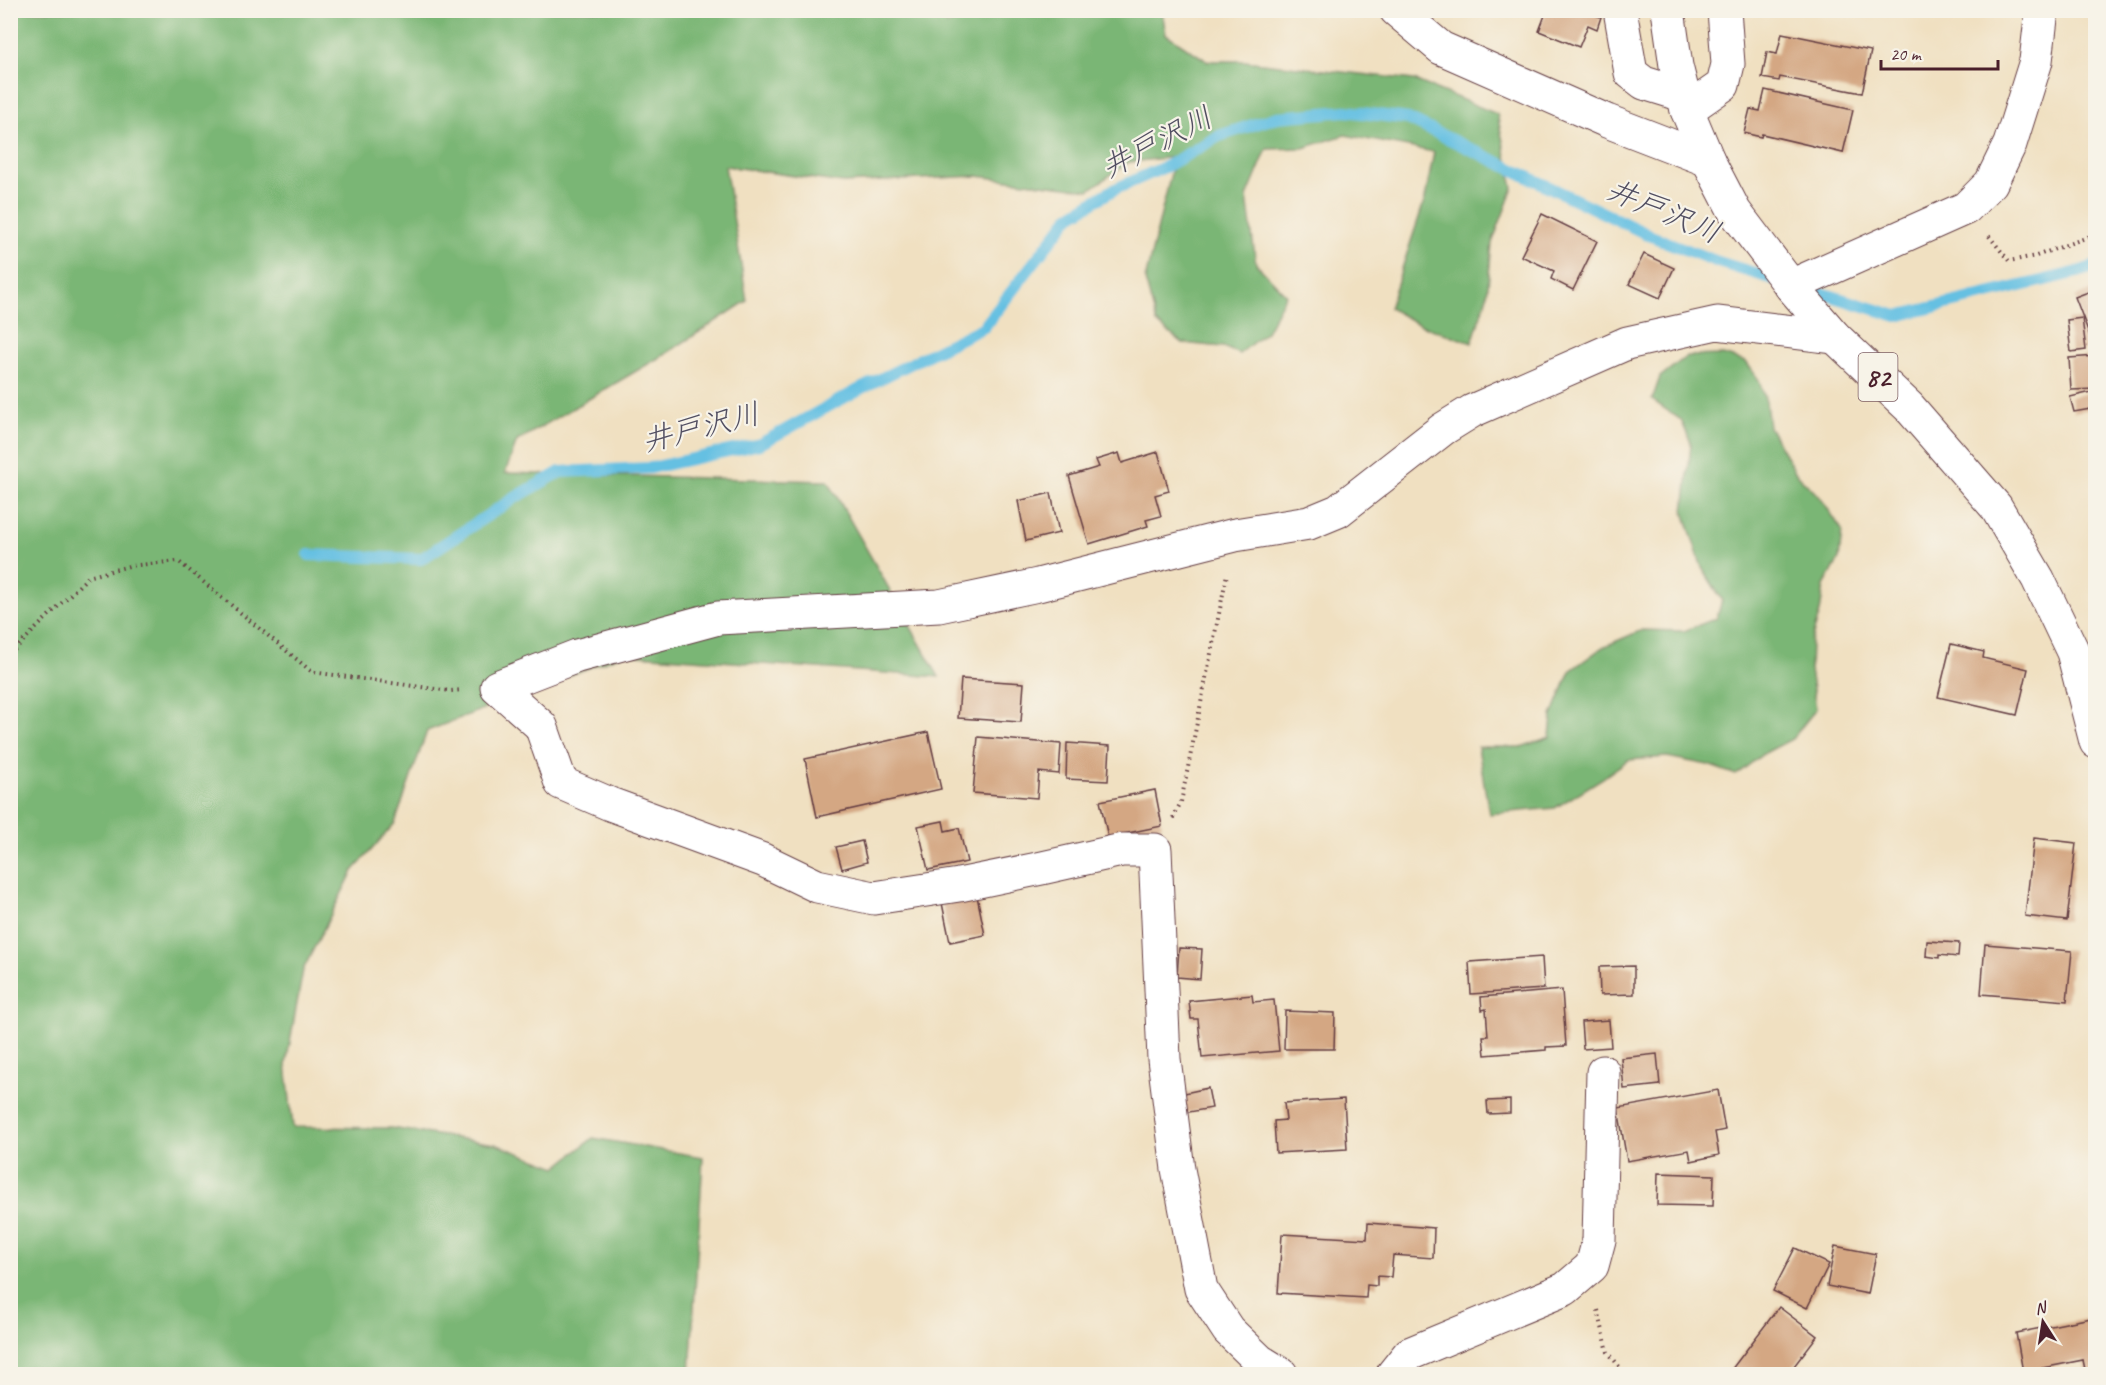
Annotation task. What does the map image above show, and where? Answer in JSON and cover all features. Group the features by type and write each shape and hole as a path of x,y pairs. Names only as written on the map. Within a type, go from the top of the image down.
{"street":[{"path":"1396,10 1441,48 1607,121 1708,160"},
{"path":"1620,10 1631,73 1644,83 1685,102 1723,85 1728,64 1724,10"},
{"name":"82","path":"1668,10 1676,66 1685,102 1708,160 1735,212 1791,286 1835,337 1909,407 1996,507 2038,579 2073,652 2096,742"},
{"path":"1791,286 1966,208 1991,183 2010,144 2036,60 2042,10"},
{"path":"1281,1374 1260,1360 1228,1330 1201,1289 1178,1169 1164,1059 1155,850 1122,850 969,883 874,898 817,886 763,860 610,804 561,783 541,726 497,687 577,656 718,618 939,606 1038,585 1235,535 1309,523 1338,511 1443,429 1472,411 1627,343 1717,323 1835,337"},
{"path":"1394,1374 1409,1354 1565,1288 1592,1266 1599,1240 1603,1072"}],"path":[{"path":"1986,233 2009,261 2036,256 2096,234"},
{"path":"1155,850 1181,802 1235,535"},
{"path":"10,654 88,577 129,566 178,561 312,672 450,691 497,687"},
{"path":"1592,1266 1596,1303 1608,1352 1625,1374"}],"green space":[{"path":"940,10 947,25 979,11 1162,11 1166,34 1207,61 1244,61 1414,80 1497,114 1513,188 1492,243 1487,296 1472,343 1420,325 1389,308 1425,199 1434,152 1345,135 1303,148 1267,149 1247,197 1256,264 1286,295 1266,332 1239,354 1223,347 1182,343 1157,323 1145,280 1175,157 1129,162 1089,190 977,176 843,183 725,166 747,301 667,353 517,441 505,473 828,481 939,677 624,654 427,731 395,823 353,871 303,970 286,1064 293,1127 391,1128 495,1144 557,1167 593,1138 703,1157 690,1374 11,1374 10,11"},
{"path":"1723,355 1746,362 1759,380 1766,402 1769,427 1797,475 1820,497 1842,530 1839,559 1824,586 1820,612 1811,641 1810,670 1816,709 1792,739 1763,754 1736,775 1708,765 1667,757 1628,760 1555,808 1489,814 1478,747 1521,747 1550,737 1552,716 1570,671 1603,647 1642,630 1684,631 1717,618 1722,600 1702,568 1684,512 1691,443 1681,420 1652,400 1660,377 1687,356"}],"building":[{"path":"1547,10 1594,10 1592,14 1601,17 1597,29 1588,25 1579,47 1539,31"},
{"path":"1782,33 1871,51 1862,93 1780,77 1779,81 1762,78 1767,52 1777,54"},
{"path":"1765,90 1853,110 1843,153 1762,134 1761,137 1744,133 1750,109 1760,111"},
{"path":"1542,214 1597,241 1573,290 1551,279 1554,271 1521,256"},
{"path":"1644,254 1674,268 1660,298 1629,284"},
{"path":"2096,289 2096,349 2095,349 2075,297"},
{"path":"2082,318 2086,350 2071,352 2067,320"},
{"path":"2096,356 2096,389 2071,390 2069,358"},
{"path":"2096,391 2096,408 2074,412 2070,397"},
{"path":"1158,452 1169,491 1155,495 1161,516 1146,520 1148,526 1089,544 1069,476 1099,467 1096,460 1119,453 1122,463"},
{"path":"1051,493 1059,533 1026,541 1018,501"},
{"path":"1951,644 1984,652 1983,658 2028,669 2017,715 1938,697"},
{"path":"961,679 1024,683 1021,722 958,718"},
{"path":"928,732 941,789 817,817 805,759"},
{"path":"978,737 1061,744 1059,774 1039,772 1037,798 973,793"},
{"path":"1067,743 1110,746 1108,781 1066,779"},
{"path":"1155,790 1162,826 1108,837 1100,801"},
{"path":"943,821 945,831 959,828 967,862 928,870 918,826"},
{"path":"2034,838 2076,843 2067,921 2025,916"},
{"path":"862,841 867,862 842,869 836,847"},
{"path":"977,896 985,935 950,942 942,903"},
{"path":"1927,941 1959,943 1958,957 1926,956"},
{"path":"1985,944 2072,951 2067,1001 1981,994"},
{"path":"1179,948 1202,949 1200,979 1177,977"},
{"path":"1542,957 1544,989 1471,994 1469,962"},
{"path":"1634,966 1634,994 1600,995 1599,967"},
{"path":"1562,990 1566,1046 1485,1055 1483,1036 1488,1036 1486,1009 1482,1010 1481,997"},
{"path":"1252,995 1253,1002 1274,1000 1279,1051 1202,1058 1198,1019 1191,1019 1189,1001"},
{"path":"1285,1011 1335,1013 1334,1049 1284,1049"},
{"path":"1609,1020 1611,1047 1583,1049 1581,1022"},
{"path":"1657,1054 1660,1085 1624,1089 1621,1058"},
{"path":"1208,1088 1212,1108 1184,1113 1180,1094"},
{"path":"1718,1090 1725,1130 1715,1132 1719,1155 1691,1161 1689,1150 1627,1161 1618,1108"},
{"path":"1344,1099 1347,1149 1276,1153 1274,1121 1286,1120 1284,1103"},
{"path":"1510,1100 1510,1113 1488,1114 1487,1101"},
{"path":"1658,1173 1714,1175 1713,1206 1657,1205"},
{"path":"1368,1223 1434,1228 1433,1258 1393,1255 1391,1277 1377,1276 1377,1286 1367,1285 1366,1298 1278,1293 1282,1234 1367,1239"},
{"path":"1835,1246 1876,1254 1868,1294 1827,1286"},
{"path":"1795,1248 1829,1264 1807,1308 1773,1291"},
{"path":"1779,1307 1817,1336 1788,1374 1728,1374"},
{"path":"2096,1317 2096,1374 2086,1374 2083,1360 2023,1372 2016,1333"}],"waterway":[{"name":"井戸沢川","path":"309,555 421,559 513,499 560,472 651,468 760,444 860,389 984,327 1070,216 1113,190 1167,166 1219,136 1277,117 1346,111 1408,119 1651,236 1718,262 1777,280"},
{"name":"井戸沢川","path":"1802,287 1897,316 2096,266"}]}
